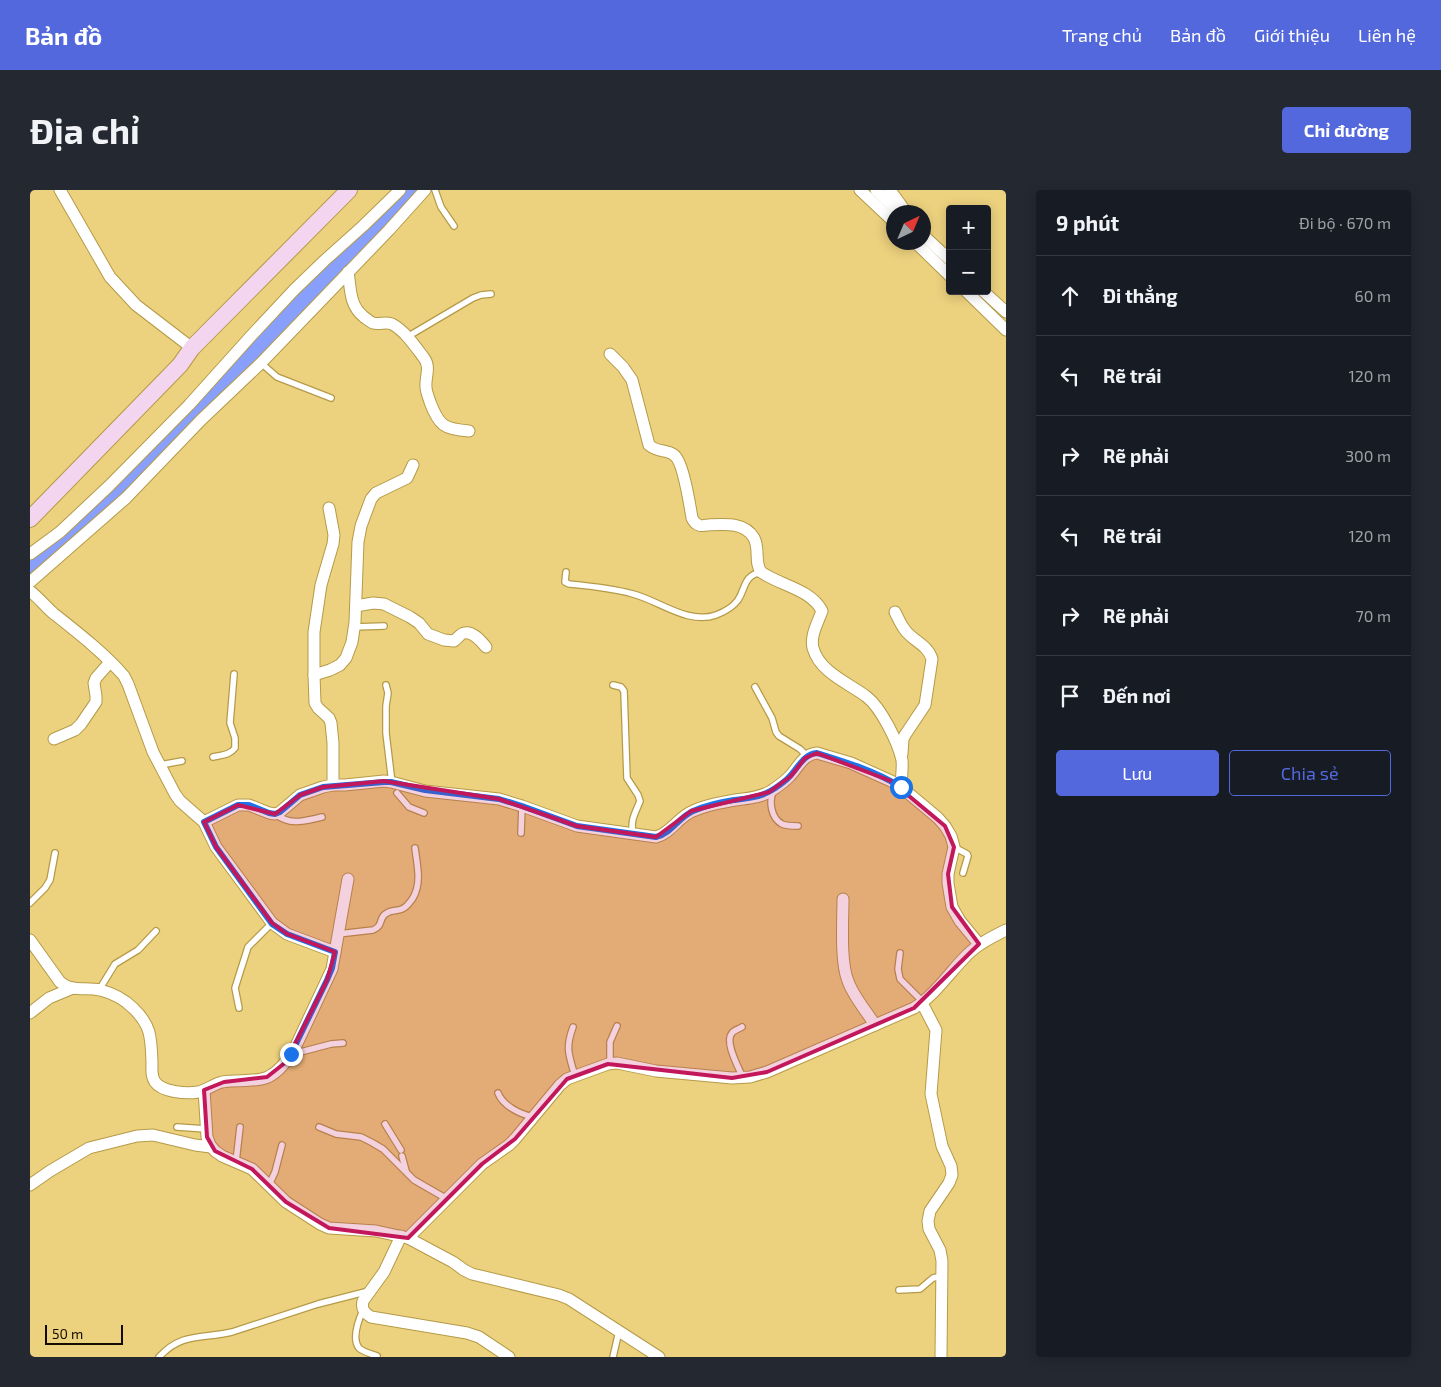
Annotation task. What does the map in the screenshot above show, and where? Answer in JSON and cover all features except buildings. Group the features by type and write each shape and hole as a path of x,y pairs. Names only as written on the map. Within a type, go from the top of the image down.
{"street":[{"path":"60,190 110,277 136,305 192,348"},
{"path":"30,519 180,364 192,348 349,190"},
{"path":"30,554 60,532 109,486 190,406 294,290 324,261 375,218 400,190"},
{"path":"30,582 126,498 200,419 261,363 425,190"},
{"path":"860,190 886,214"},
{"path":"876,190 892,205"},
{"path":"890,190 901,205"},
{"path":"375,218 387,229"},
{"path":"929,250 946,258"},
{"path":"932,252 946,271"},
{"path":"348,272 352,299 358,312 374,324 393,324 403,332 427,362 426,387 439,421 454,430 469,431"},
{"path":"970,295 1006,330"},
{"path":"987,295 1006,312"},
{"path":"610,354 632,380 649,446 657,451 671,452 678,458 686,482 692,518 698,525 702,526 727,524 740,526 755,539 757,562 761,572 802,592 816,602 822,611 813,636 813,648 824,667 868,698 881,712 897,745 902,762"},
{"path":"190,406 200,419"},
{"path":"314,675 330,670 340,664 346,658 352,642 356,606 358,542 366,510 371,499 376,494 407,478 413,465"},
{"path":"328,508 334,535 322,585 314,632 314,675 315,703 329,718 331,723 333,785"},
{"path":"30,591 124,676 153,752 180,801 204,822 216,847 272,924 287,934 335,952"},
{"path":"356,606 373,602 384,604 419,623 432,636 454,641 462,633 465,633 477,637 486,647"},
{"path":"895,612 905,630 931,653 932,659 925,705 903,739 901,787"},
{"path":"54,740 76,730 81,724 96,702 94,683 96,678 110,662"},
{"path":"204,822 238,805 244,804 275,814 300,795 323,787 345,785 394,787 499,799 577,826 656,837 662,836 685,815 691,812 730,800 762,795 791,776 807,756 817,753 850,763 891,781 901,787 945,826 951,836 954,847 948,874 952,907 960,921 979,944"},
{"path":"30,940 60,982 66,987 99,990 117,996 132,1007 145,1021 151,1037 152,1075 155,1083 171,1091 197,1092 217,1083 267,1077 286,1062 332,968 348,879"},
{"path":"843,899 845,968 848,982 875,1025"},
{"path":"509,1357 479,1337 467,1332 371,1317 363,1310 363,1301 384,1272 405,1237 482,1164 509,1145 560,1084 567,1079 600,1066 617,1063 656,1071 732,1078 750,1077 766,1072 923,1003 979,944 1006,930"},
{"path":"30,1013 49,998 73,988"},
{"path":"923,1003 936,1030 931,1094 942,1146 951,1166 952,1175 949,1183 930,1211 928,1221 929,1229 940,1250 942,1261 941,1357"},
{"path":"204,1090 206,1129 211,1147 222,1156 252,1169 286,1202 320,1224 329,1228 366,1230 405,1237 472,1274 559,1295 569,1299 659,1357"},
{"path":"30,1185 89,1148 137,1136 153,1135 211,1147"}],"lane":[{"path":"435,190 441,207 454,226"},
{"path":"407,337 473,298 491,294"},
{"path":"261,363 278,378 331,398"},
{"path":"566,572 565,582 569,584 618,590 636,595 683,614 704,618 730,608 738,600 750,576 761,572"},
{"path":"354,627 384,626"},
{"path":"213,757 228,754 235,748 235,738 230,723 234,674"},
{"path":"386,685 388,693 386,733 394,787 409,807 424,812"},
{"path":"613,685 620,687 624,691 627,778 640,801 633,817 633,834"},
{"path":"755,687 772,718 779,736 800,749 807,756"},
{"path":"160,765 182,761"},
{"path":"775,788 770,800 770,806 774,815 782,824 798,826"},
{"path":"521,833 522,806"},
{"path":"275,814 286,822 322,817"},
{"path":"954,847 968,856 963,873"},
{"path":"338,934 373,930 380,925 381,919 386,913 402,909 410,901 417,891 419,882 415,848"},
{"path":"30,903 50,880 55,853"},
{"path":"239,1008 234,988 248,948 272,924"},
{"path":"99,990 115,964 138,950 156,931"},
{"path":"900,953 898,968 900,978 923,1003"},
{"path":"610,1064 610,1042 617,1026"},
{"path":"573,1027 568,1040 568,1047 575,1076"},
{"path":"742,1027 733,1032 729,1039 743,1078"},
{"path":"291,1054 331,1044 343,1043"},
{"path":"498,1093 503,1100 520,1114 532,1117"},
{"path":"385,1124 402,1153 406,1173"},
{"path":"177,1127 206,1129"},
{"path":"236,1162 240,1127"},
{"path":"319,1127 336,1134 361,1137 371,1142 383,1149 414,1180 447,1199"},
{"path":"269,1185 275,1172 282,1145"},
{"path":"899,1290 920,1289 933,1278 942,1276"},
{"path":"159,1357 172,1345 188,1338 232,1332 318,1304 370,1290"},
{"path":"363,1310 356,1327 357,1344 363,1350 377,1356"},
{"path":"613,1357 619,1331"}],"highlighted area":[{"path":"817,753 891,781 945,826 954,847 948,874 952,907 979,944 914,1008 767,1072 732,1078 608,1064 567,1079 515,1139 482,1164 408,1238 329,1228 286,1202 252,1169 215,1151 207,1137 204,1090 224,1082 267,1077 286,1062 327,980 335,952 287,934 272,923 216,847 204,822 238,805 275,814 300,795 323,787 384,781 499,799 577,826 656,837 691,811 769,792 791,776 805,758"}],"waterway":[{"path":"30,569 117,495 217,391 293,308 408,190"}],"route":[{"path":"291,1054 327,980 332,968 335,952 287,934 272,924 216,847 204,822 238,805 249,805 275,814 300,795 323,787 391,782 425,790 499,799 577,826 656,837 662,836 685,815 698,809 730,800 757,797 768,792 791,776 805,758 812,753 850,763 901,787"}]}
